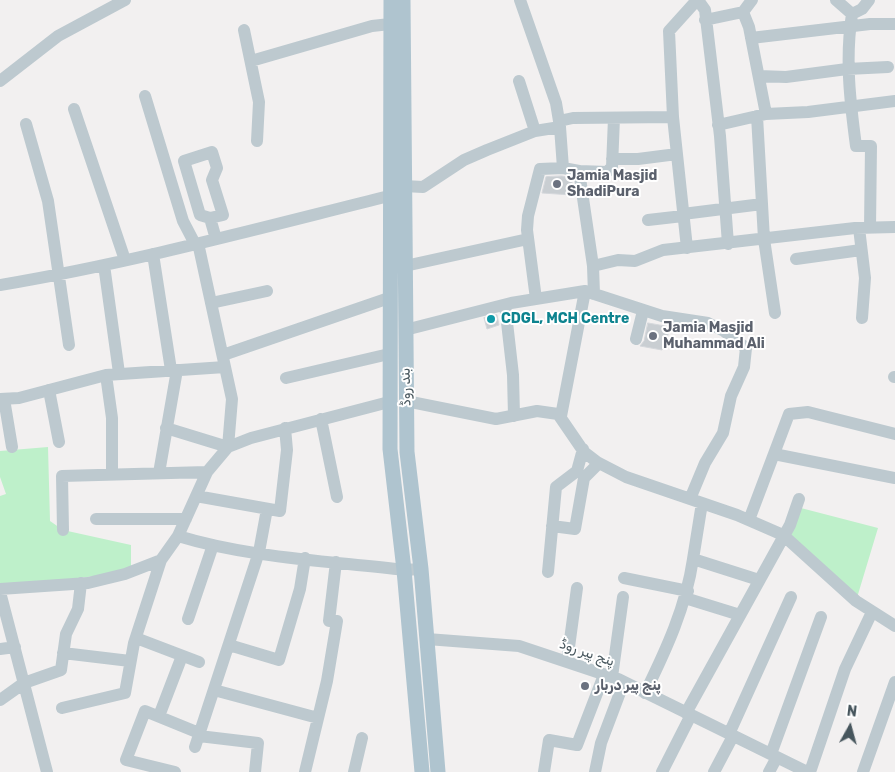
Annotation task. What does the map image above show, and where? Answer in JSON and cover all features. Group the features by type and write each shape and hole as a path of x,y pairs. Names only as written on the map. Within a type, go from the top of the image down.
{"main road":[{"name":"بند روڈ","path":"391,0 389,196 390,449 404,570 422,772"},
{"name":"بند روڈ","path":"403,0 406,401 409,478 421,569 438,772"}],"street":[{"path":"0,81 58,36 125,0"},
{"path":"520,0 556,103 560,124 563,168"},
{"path":"686,248 673,117 669,31 698,0 705,10 718,125 728,244"},
{"path":"705,20 743,12 752,0"},
{"path":"836,0 852,14"},
{"path":"852,14 862,9 869,0"},
{"path":"743,12 759,76 764,240 775,313"},
{"path":"852,14 847,68 856,146 871,146 861,250 865,278 862,318"},
{"path":"251,61 372,26 390,24"},
{"path":"751,38 850,28 870,24 895,24"},
{"path":"244,30 259,102 257,141"},
{"path":"759,76 786,77 847,68 888,67"},
{"path":"519,81 535,131"},
{"path":"145,96 183,221 196,243 211,303 232,399 228,447"},
{"path":"718,125 761,115 808,112 851,105 895,101"},
{"path":"74,109 125,260"},
{"path":"404,186 422,187 464,160 535,131 573,118 673,117"},
{"path":"536,298 528,239 528,216 540,169 563,168 579,171 607,172 612,167 614,118"},
{"path":"26,124 48,201 69,345"},
{"path":"212,152 217,168 212,180 223,215 210,218 200,215 184,161 212,152"},
{"path":"612,159 638,159 677,154"},
{"path":"561,416 590,293 593,266 579,171"},
{"path":"0,285 59,275 153,254 389,196"},
{"path":"648,220 762,204"},
{"path":"210,218 216,239"},
{"path":"593,266 618,260 635,261 663,250 864,228 895,227"},
{"path":"405,266 528,239"},
{"path":"796,259 861,250"},
{"path":"153,254 174,370 159,473"},
{"path":"104,265 119,373"},
{"path":"211,303 267,291"},
{"path":"406,330 536,298 590,293 662,316 708,323 724,331 746,348 744,367 731,396 723,433 705,463 696,501 693,560 687,594 665,652 645,693"},
{"path":"12,447 2,399 19,398 106,375 174,370 224,361 389,298"},
{"path":"505,305 513,375 514,416"},
{"path":"636,339 643,311"},
{"path":"286,378 389,354"},
{"path":"106,375 112,418 112,474"},
{"path":"48,390 59,442"},
{"path":"406,401 496,419 537,411 561,416 583,450 599,463 626,477 749,520 783,535 856,601 895,626"},
{"path":"62,708 126,693 130,661 136,638 161,560 178,536 207,472 228,447 320,418 389,402"},
{"path":"749,520 789,414 808,412 895,434"},
{"path":"320,418 337,497"},
{"path":"166,428 228,447"},
{"path":"196,496 280,511 287,450 285,428"},
{"path":"548,572 556,487 577,471 583,450"},
{"path":"774,454 895,478"},
{"path":"552,526 575,529 584,478 599,463"},
{"path":"63,530 62,476 207,472"},
{"path":"662,772 689,714 740,615 790,525 799,499"},
{"path":"198,739 259,552 267,509"},
{"path":"96,519 186,519"},
{"path":"178,536 214,545 259,552 404,570 421,569"},
{"path":"188,619 214,545"},
{"path":"229,645 279,660 300,589 305,558"},
{"path":"47,772 0,590 81,584 125,574 161,560"},
{"path":"693,560 759,580"},
{"path":"305,772 333,654 337,621 329,621 336,562"},
{"path":"624,578 687,594 740,615"},
{"path":"0,700 24,682 61,670 66,634 78,609 81,584"},
{"path":"567,662 577,588"},
{"path":"595,772 613,678 623,597"},
{"path":"714,772 791,597"},
{"path":"808,772 846,669 872,612"},
{"path":"769,772 821,617"},
{"path":"136,638 199,662"},
{"name":"پنج پیر روڈ","path":"427,639 519,646 613,678 808,772"},
{"path":"0,649 15,647"},
{"path":"63,653 130,661"},
{"path":"159,716 182,656"},
{"path":"544,772 549,740 577,745 613,678"},
{"path":"863,772 895,682"},
{"path":"214,690 318,718"},
{"path":"175,772 126,760 145,711 159,716 198,739 258,743 255,772"},
{"path":"354,772 362,738"}],"green space":[{"path":"48,447 50,521 63,530 131,545 131,571 0,589 0,496 6,494 0,477 0,451"},
{"path":"797,507 878,528 856,601 783,535"}],"building":[{"name":"Jamia Masjid ShadiPura","path":"562,176 572,178 572,195 542,193 546,177"},
{"name":"CDGL, MCH Centre","path":"497,315 499,325 487,329 484,318"},
{"name":"Jamia Masjid Muhammad Ali","path":"648,323 671,327 662,350 640,346 644,341"}],"place":[{"name":"Jamia Masjid ShadiPura","path":"557,184"},
{"name":"CDGL, MCH Centre","path":"491,319"},
{"name":"Jamia Masjid Muhammad Ali","path":"653,336"},
{"name":"پنج پیر دربار","path":"585,686"}]}
